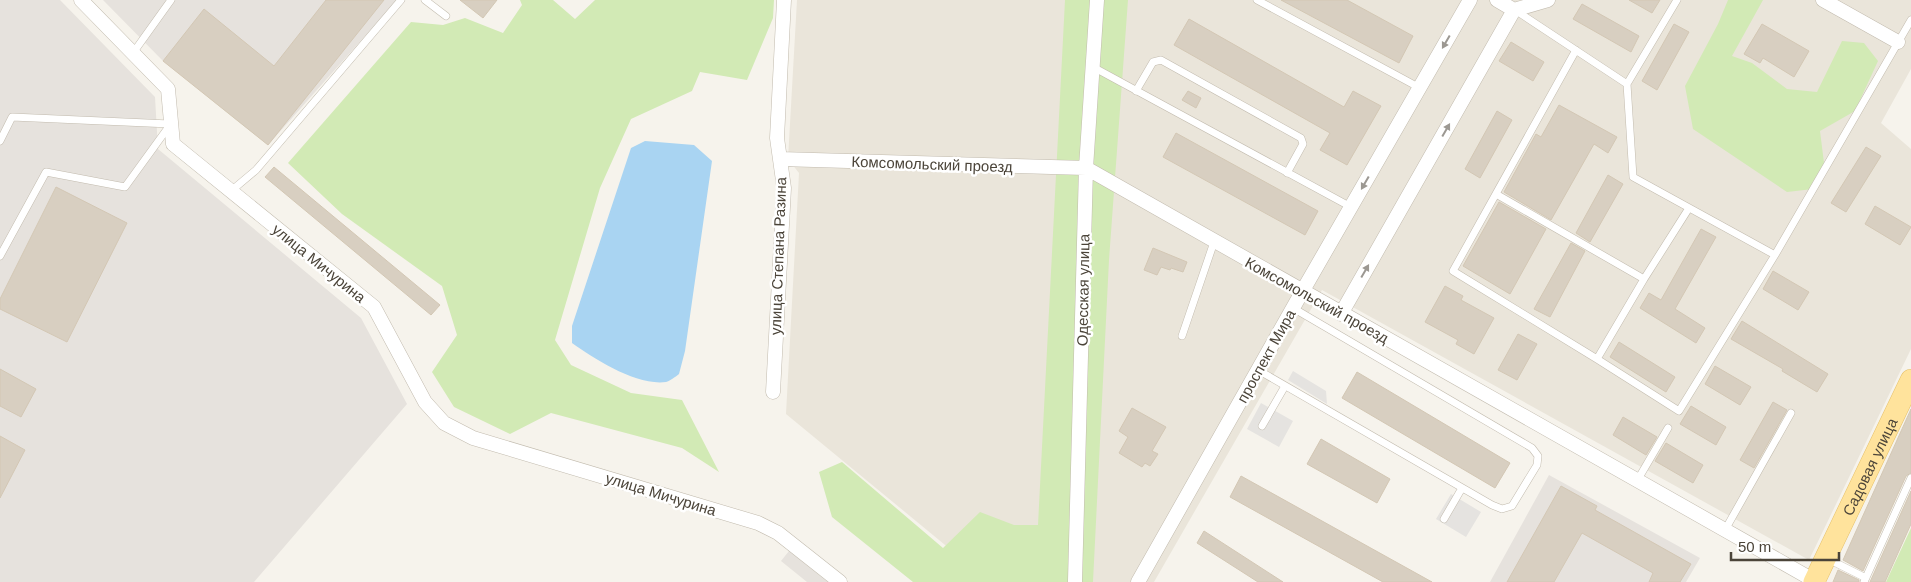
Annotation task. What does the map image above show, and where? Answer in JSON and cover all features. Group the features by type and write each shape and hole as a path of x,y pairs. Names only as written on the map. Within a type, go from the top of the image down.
{"main road":[{"name":"Садовая улица","path":"1814,582 1911,380"}],"street":[{"name":"улица Мичурина","path":"81,0 168,89 173,144 374,307 425,402 444,422 473,438 758,523 778,532 840,582"},
{"name":"улица Степана Разина","path":"773,392 784,188 777,138 784,0"},
{"name":"Одесская улица","path":"1075,581 1086,168 1096,0"},
{"name":"проспект Мира","path":"1138,582 1470,0"},
{"path":"1497,0 1514,10"},
{"path":"1340,314 1514,10 1548,0"},
{"path":"1823,0 1898,42"},
{"name":"Комсомольский проезд","path":"780,159 1086,168 1814,582"}],"lane":[{"path":"133,53 172,0"},
{"path":"231,191 256,170 401,0"},
{"path":"426,0 446,16"},
{"path":"1257,0 1420,88"},
{"path":"1676,0 1628,84 1633,177 1775,256"},
{"path":"1514,10 1628,84"},
{"path":"1576,50 1453,271 1598,359 1679,411 1775,256 1911,20"},
{"path":"1136,91 1153,62 1161,60 1301,138 1303,144 1287,173"},
{"path":"1093,67 1351,208"},
{"path":"0,141 12,117 170,124"},
{"path":"0,256 46,172 125,187 170,124"},
{"path":"1496,194 1644,279"},
{"path":"1598,359 1644,279 1689,208"},
{"path":"1182,336 1214,242"},
{"path":"1258,370 1492,506 1502,509 1512,506 1537,465 1538,456 1532,448 1293,308"},
{"path":"1262,426 1285,386"},
{"path":"1725,530 1791,413"},
{"path":"1637,481 1668,428"},
{"path":"1826,557 1865,580 1911,478"},
{"path":"1444,519 1462,488"}],"shaded area":[{"path":"0,0 60,0 155,97 158,149 361,318 407,404 254,582 0,582"},
{"path":"103,0 397,0 268,145 163,61"},
{"path":"797,0 1911,0 1911,69 1881,123 1911,149 1911,349 1809,560 1322,290 1154,582 990,582 786,414 799,173 788,159"},
{"path":"1293,371 1326,391 1327,404 1288,380"},
{"path":"1261,403 1293,421 1279,447 1247,429"},
{"path":"1549,475 1700,558 1686,582 1490,582"},
{"path":"1451,494 1481,512 1466,537 1436,519"},
{"path":"789,551 828,582 807,582 781,561"}],"green space":[{"path":"520,0 553,0 575,19 595,0 774,0 773,18 747,80 700,72 692,91 631,119 600,188 555,340 571,365 631,393 682,400 719,472 682,448 551,413 510,434 454,407 432,372 457,335 442,286 342,214 288,163 411,22 443,25 465,18 503,33 522,5"},
{"path":"1065,0 1128,0 1109,260 1093,582 913,582 832,517 819,472 842,462 943,548 980,512 1014,525 1038,525"},
{"path":"1728,0 1763,0 1732,56 1752,63 1787,89 1817,92 1842,41 1864,43 1878,61 1855,111 1820,131 1824,163 1813,189 1787,192 1693,129 1685,86 1718,24"},
{"path":"1911,528 1911,582 1886,582"}],"water":[{"path":"645,141 694,145 712,161 685,351 679,374 666,382 654,382 629,376 572,343 572,326 631,148"}],"building":[{"path":"326,0 384,0 268,145 163,61 204,9 274,66"},
{"path":"460,0 497,0 483,18"},
{"path":"1281,0 1347,0 1413,36 1399,63"},
{"path":"1629,0 1660,0 1652,13"},
{"path":"1582,4 1639,36 1631,52 1573,19"},
{"path":"1189,19 1344,107 1353,91 1381,106 1347,165 1320,150 1330,133 1174,45"},
{"path":"1674,24 1689,32 1657,90 1642,81"},
{"path":"1762,24 1809,51 1794,77 1763,58 1760,63 1744,54"},
{"path":"1511,42 1544,62 1533,81 1499,61"},
{"path":"1188,91 1201,98 1196,108 1182,100"},
{"path":"1559,105 1617,137 1608,153 1594,144 1551,220 1504,192 1536,134 1541,137"},
{"path":"1497,111 1512,120 1480,178 1465,169"},
{"path":"1176,133 1318,211 1305,235 1163,157"},
{"path":"1866,147 1881,156 1846,212 1831,203"},
{"path":"274,167 440,305 431,315 265,177"},
{"path":"1608,175 1623,184 1590,242 1576,233"},
{"path":"56,187 127,223 67,342 0,309 0,299"},
{"path":"1499,202 1546,229 1510,294 1463,266"},
{"path":"1875,206 1911,227 1900,245 1865,224"},
{"path":"1701,229 1716,237 1675,309 1705,328 1696,343 1640,308 1649,293 1661,300"},
{"path":"1571,243 1585,251 1550,317 1534,309"},
{"path":"1153,248 1187,262 1183,272 1161,267 1157,275 1144,270"},
{"path":"1773,271 1809,292 1798,310 1763,289"},
{"path":"1445,286 1463,296 1461,300 1494,318 1474,354 1456,344 1458,340 1425,322"},
{"path":"1742,321 1828,374 1817,392 1782,371 1783,369 1731,339"},
{"path":"1518,334 1537,344 1517,380 1498,370"},
{"path":"1619,342 1675,377 1666,392 1610,357"},
{"path":"1715,366 1751,387 1740,405 1705,384"},
{"path":"0,369 36,389 21,417 0,406"},
{"path":"1357,372 1510,463 1495,488 1342,398"},
{"path":"1773,402 1787,410 1754,468 1740,460"},
{"path":"1691,406 1726,427 1716,445 1680,424"},
{"path":"1132,408 1166,427 1152,451 1158,454 1150,466 1145,463 1142,467 1119,453 1128,437 1119,431"},
{"path":"1911,409 1911,473 1906,476 1863,571 1843,560"},
{"path":"1623,417 1657,437 1646,455 1613,435"},
{"path":"0,436 25,450 0,498"},
{"path":"1321,439 1390,479 1377,503 1307,464"},
{"path":"1666,443 1703,465 1693,483 1655,461"},
{"path":"1241,476 1432,582 1383,582 1230,497"},
{"path":"1561,486 1597,506 1595,510 1691,564 1680,582 1649,582 1653,573 1582,533 1554,582 1507,582"},
{"path":"1911,491 1911,524 1885,582 1870,582"},
{"path":"1204,531 1283,582 1258,582 1197,543"},
{"path":"1838,570 1859,580 1859,582 1833,582"}]}
